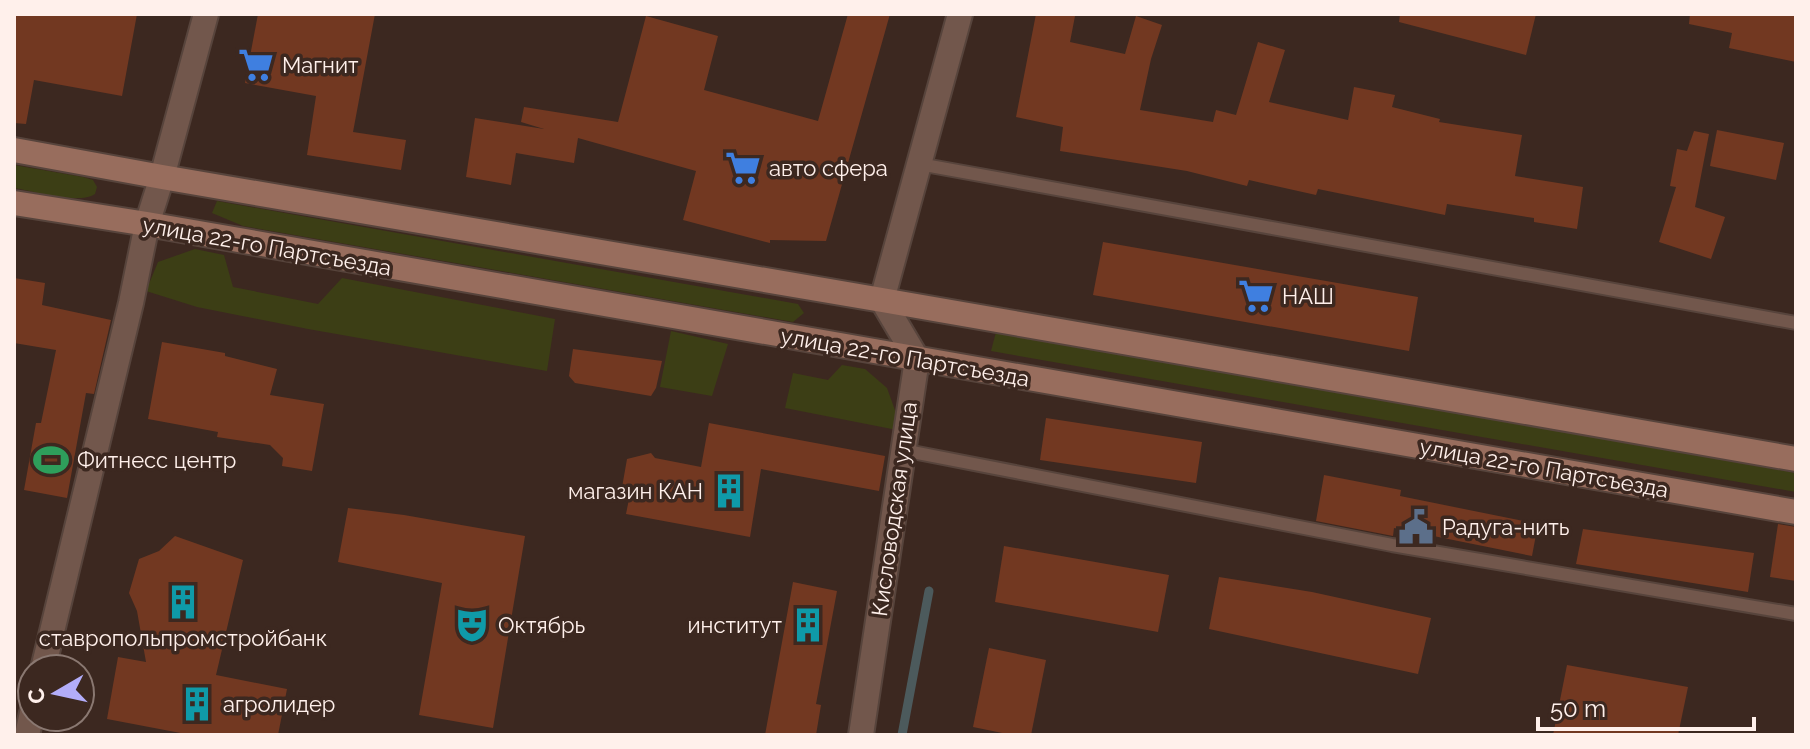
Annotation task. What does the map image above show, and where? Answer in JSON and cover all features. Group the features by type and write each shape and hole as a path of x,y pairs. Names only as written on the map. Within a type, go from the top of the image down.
{"main road":[{"path":"14,150 1796,459"},
{"name":"улица 22-го Партсъезда","path":"14,203 1796,512"}],"street":[{"path":"47,653 147,224 206,14"},
{"path":"917,359 882,300 960,14"},
{"name":"Кисловодская улица","path":"861,735 917,359"}],"lane":[{"path":"919,164 1796,323"},
{"path":"902,450 1392,545 1796,614"}],"green space":[{"path":"14,165 93,180 97,187 95,194 67,198 14,188"},
{"path":"217,201 798,304 804,313 793,322 243,226 212,213"},
{"path":"195,249 224,255 233,287 318,304 342,278 555,319 547,371 197,307 146,291 158,262"},
{"path":"671,331 728,344 712,396 660,387"},
{"path":"996,332 1796,473 1796,492 991,351"},
{"path":"842,365 865,369 887,388 896,413 897,430 785,408 793,373 828,380"}],"building":[{"path":"14,14 137,14 122,96 34,80 26,124 14,123"},
{"path":"258,14 375,14 353,132 406,140 401,170 307,155 316,96 245,83"},
{"path":"848,14 890,14 826,241 770,240 770,243 683,220 696,171 578,138 574,163 516,153 511,185 466,177 475,118 544,129 521,122 524,107 618,122 646,16 718,36 704,90 818,121"},
{"path":"1036,14 1075,16 1070,42 1125,54 1136,16 1162,25 1140,110 1213,122 1216,110 1236,115 1258,42 1285,50 1269,102 1348,120 1354,87 1395,95 1392,107 1440,119 1439,122 1522,135 1515,176 1583,187 1577,229 1534,222 1534,218 1447,204 1445,215 1318,189 1316,195 1249,180 1247,186 1187,171 1060,151 1063,127 1016,117"},
{"path":"1400,14 1536,14 1526,55 1399,22"},
{"path":"1690,14 1796,14 1796,62 1729,48 1732,33 1689,24"},
{"path":"1717,130 1784,143 1776,180 1710,166"},
{"path":"1694,131 1709,134 1695,207 1725,217 1711,259 1659,242 1676,187 1670,186 1677,149 1687,151"},
{"name":"НАШ","path":"1103,242 1418,297 1409,351 1093,295"},
{"path":"14,278 45,283 42,305 111,320 94,394 86,393 67,498 24,490 36,423 41,423 56,350 14,343"},
{"path":"162,342 225,353 225,356 277,369 270,395 324,404 312,471 282,466 283,458 270,445 217,437 218,432 148,419"},
{"path":"573,349 662,361 656,388 651,396 575,383 569,376"},
{"path":"1046,418 1202,442 1196,483 1040,460"},
{"path":"709,423 885,456 879,491 761,469 750,537 626,514 630,494 621,493 627,459 651,453 655,458 701,467"},
{"path":"1324,475 1401,490 1400,496 1538,524 1532,556 1394,528 1393,536 1316,521"},
{"name":"Октябрь","path":"348,508 525,536 493,728 419,715 442,583 338,562"},
{"path":"1778,524 1796,527 1796,581 1770,577"},
{"path":"1583,529 1754,553 1748,592 1576,564"},
{"path":"175,536 243,560 216,675 287,689 278,735 191,735 107,719 118,657 146,662 137,611 129,593 139,559 159,551"},
{"path":"1004,546 1169,575 1158,632 995,602"},
{"path":"1219,577 1312,592 1431,618 1418,674 1209,629"},
{"path":"793,582 837,591 816,704 821,705 816,735 765,735"},
{"path":"989,648 1046,660 1031,735 1012,735 973,727"},
{"path":"1567,665 1688,687 1678,735 1553,735"}],"waterway":[{"path":"902,735 929,591"}],"place":[{"name":"Магнит","path":"256,65"},
{"name":"авто сфера","path":"743,168"},
{"name":"НАШ","path":"1256,296"},
{"name":"Фитнесс центр","path":"51,460"},
{"name":"магазин КАН","path":"729,491"},
{"name":"Радуга-нить","path":"1416,527"},
{"name":"ставропольпромстройбанк","path":"183,602"},
{"name":"Октябрь","path":"472,625"},
{"name":"институт","path":"808,625"},
{"name":"агролидер","path":"197,704"}]}
